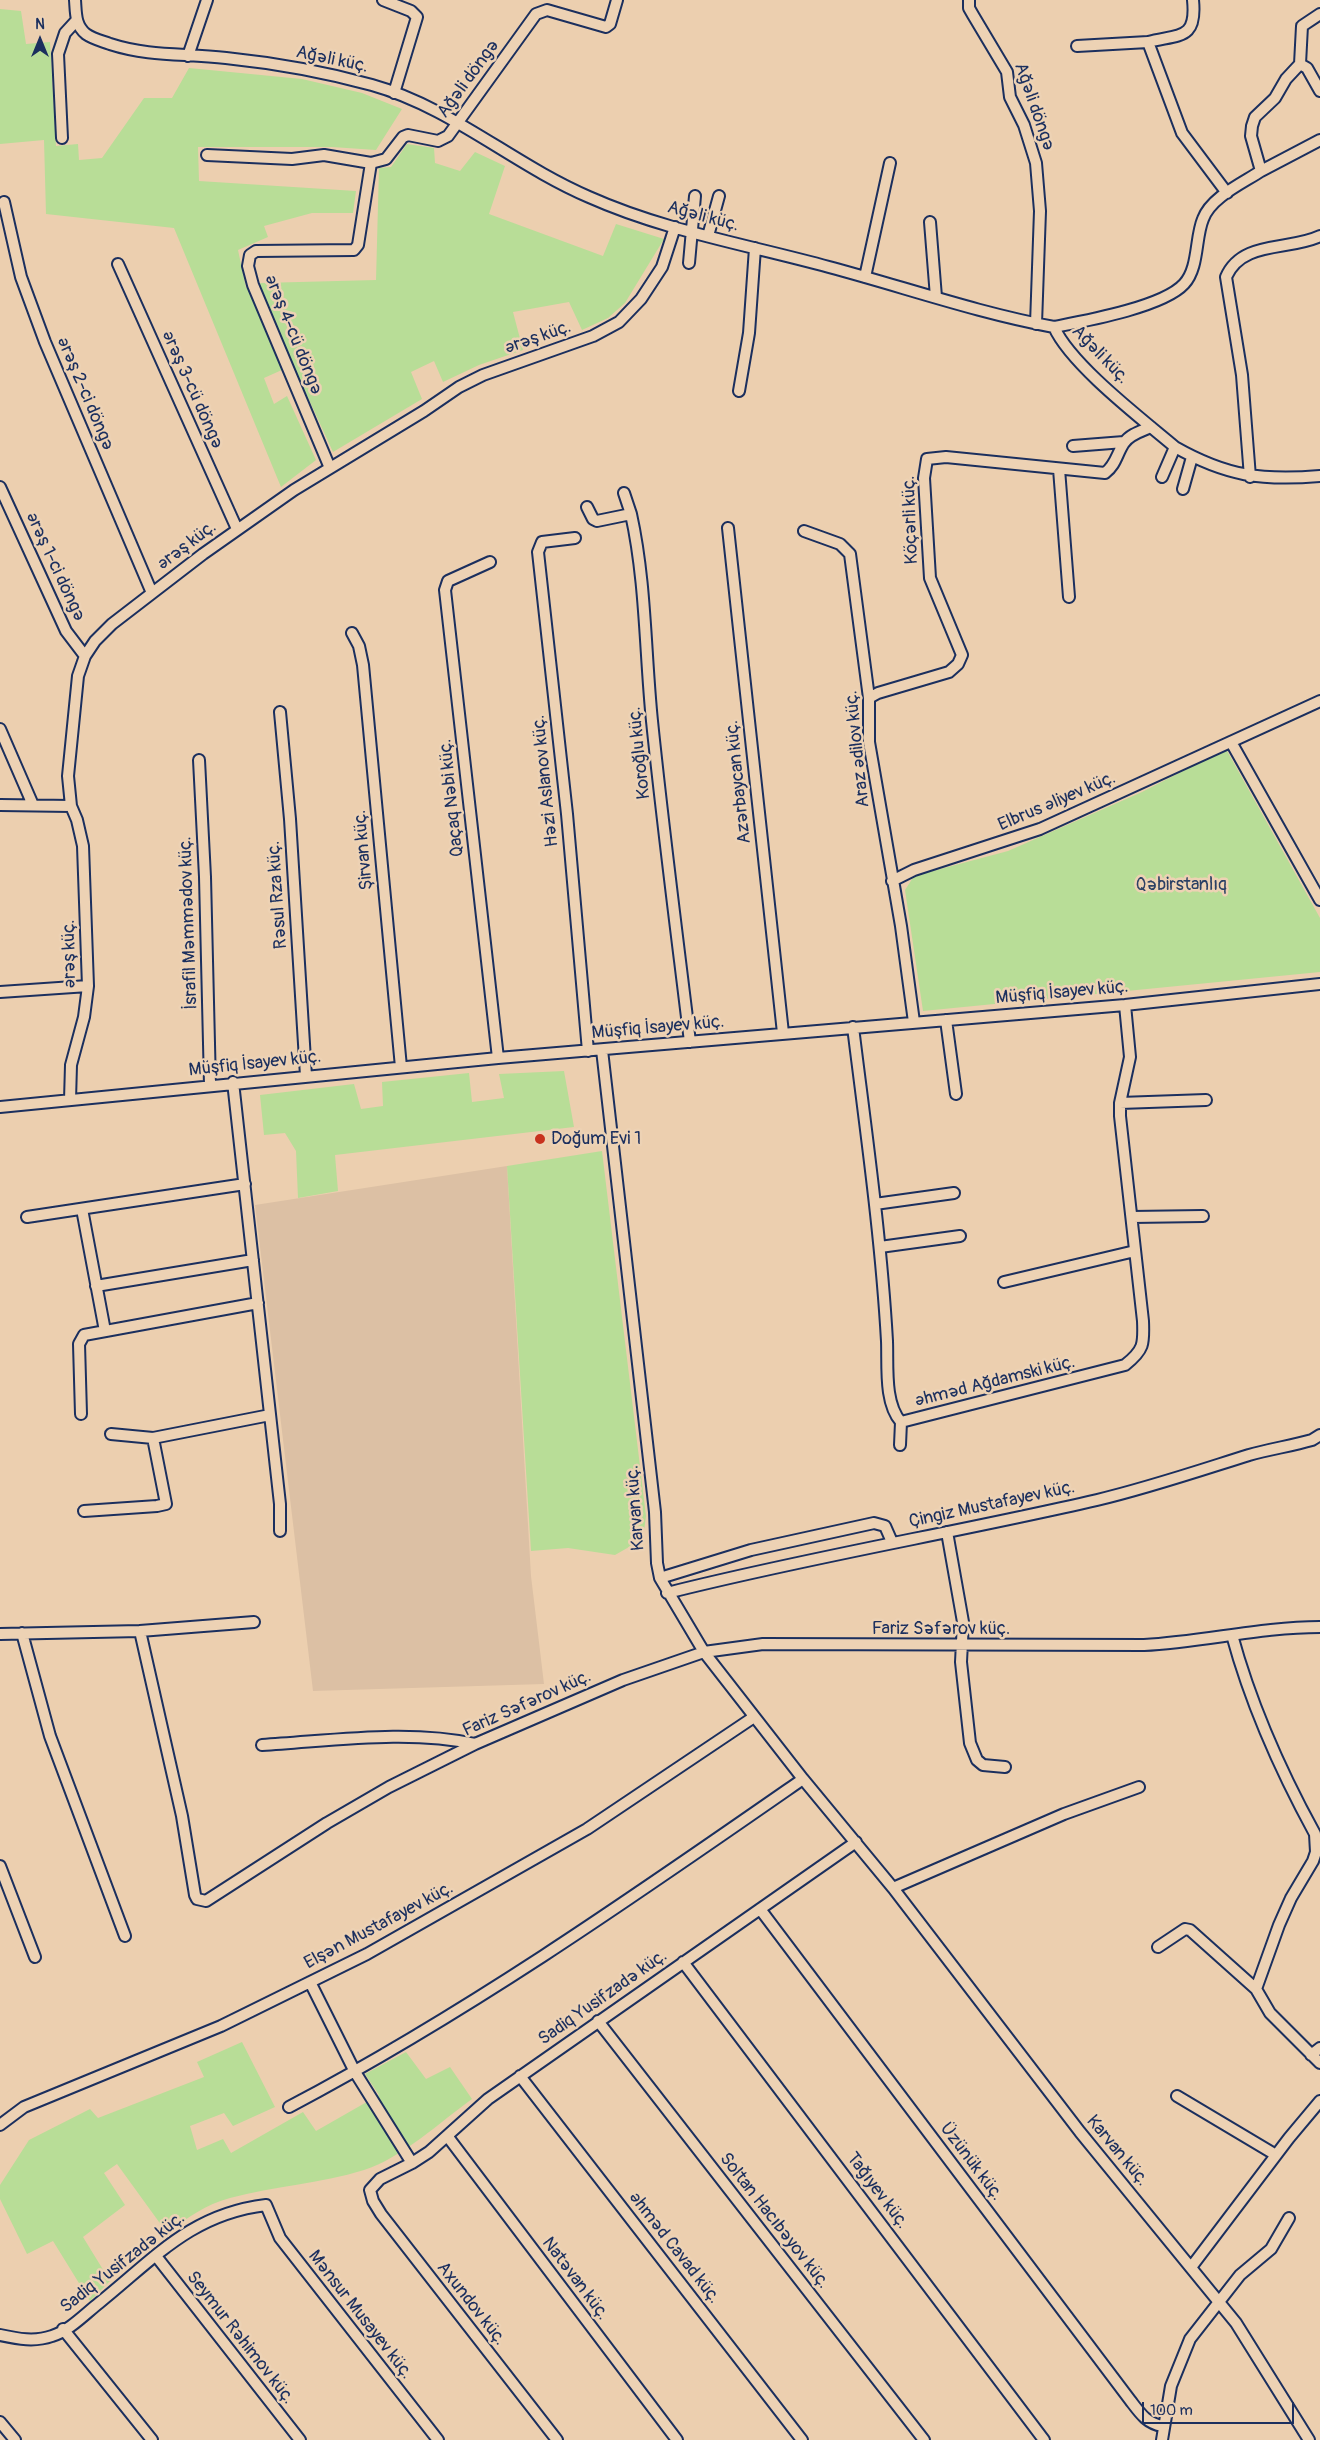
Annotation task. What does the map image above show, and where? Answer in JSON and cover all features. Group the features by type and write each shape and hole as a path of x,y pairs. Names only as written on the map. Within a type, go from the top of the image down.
{"street":[{"path":"62,138 58,54 65,33 76,21 75,0"},
{"path":"188,56 207,0"},
{"path":"383,0 412,11 417,17 394,93"},
{"name":"Ağəli döngə","path":"371,163 386,159 402,137 413,136 438,141 448,136 536,14 547,10 606,27 610,24 618,0"},
{"name":"Ağəli döngə","path":"970,0 969,8 973,16 1006,72 1010,97 1024,125 1036,163 1040,211 1036,324"},
{"path":"1077,46 1148,42 1185,33 1192,28 1195,18 1193,0"},
{"path":"1262,170 1251,136 1255,117 1275,98 1286,79 1300,64 1302,26 1320,14"},
{"name":"Ağəli küç.","path":"76,21 88,36 125,49 149,54 224,57 326,75 394,93 424,105 587,197 675,227 865,277 1012,320 1054,328 1067,349 1151,427 1175,447 1192,457 1250,477 1291,478 1320,476"},
{"path":"1148,42 1182,133 1227,193"},
{"path":"1300,64 1306,68 1320,91"},
{"path":"1054,328 1136,307 1158,299 1184,285 1190,276 1203,218 1210,207 1227,193 1262,170 1320,140"},
{"path":"207,155 292,159 324,155 371,163"},
{"name":"Ərəş 4-cü döngə","path":"330,468 253,285 248,266 250,255 256,251 354,250 358,245 371,163"},
{"path":"865,277 890,163"},
{"path":"690,263 695,196"},
{"path":"708,236 719,196"},
{"name":"Ərəş 2-ci döngə","path":"4,202 21,277 45,342 152,592"},
{"path":"930,222 936,298"},
{"name":"Ərəş küç.","path":"70,1100 71,1065 84,1017 88,986 83,846 77,820 71,806 68,776 74,704 78,676 85,656 112,624 152,592 294,490 424,411 459,387 483,375 592,336 619,322 641,299 662,267 675,227"},
{"path":"1250,477 1242,375 1226,277 1231,266 1238,259 1255,251 1299,243 1320,236"},
{"path":"739,391 749,333 754,248"},
{"name":"Ərəş 3-cü döngə","path":"118,264 237,530"},
{"path":"1073,446 1124,442 1130,436 1151,427"},
{"name":"Köçərli küç.","path":"868,698 878,693 948,672 958,664 962,655 930,578 924,478 927,459 946,457 1105,473 1112,468 1124,442"},
{"path":"1162,477 1175,447"},
{"path":"1183,489 1192,457"},
{"path":"1059,469 1069,597"},
{"name":"Ərəş 1-ci döngə","path":"0,487 66,631 85,656"},
{"name":"Koroğlu küç.","path":"624,493 631,514 643,585 654,742 690,1042"},
{"path":"587,507 594,520 597,521 631,514"},
{"name":"Azərbaycan küç.","path":"728,528 783,1033"},
{"name":"Araz Ədilov küç.","path":"804,531 840,544 850,554 868,698 869,742 901,926 914,1022"},
{"name":"Həzi Aslanov küç.","path":"575,538 542,542 538,552 567,814 588,1051"},
{"name":"Qaçaq Nəbi küç.","path":"490,562 448,581 445,590 498,1058"},
{"name":"Şirvan küç.","path":"352,632 359,646 364,665 401,1067"},
{"name":"Elbrus Əliyev küç.","path":"892,881 914,870 1040,830 1320,702"},
{"name":"Rəsul Rza küç.","path":"280,712 290,819 306,1076"},
{"path":"0,729 33,805"},
{"path":"1231,742 1320,900"},
{"name":"İsrafil Məmmədov küç.","path":"199,760 205,877 210,1085"},
{"path":"0,805 71,806"},
{"name":"Müşfiq İsayev küç.","path":"0,1107 234,1082 1125,1004 1320,984"},
{"path":"0,992 88,986"},
{"name":"Əhməd Ağdamski küç.","path":"853,1027 880,1247 889,1386 894,1414 901,1422 1125,1365 1139,1354 1144,1341 1120,1103 1130,1057 1125,1004"},
{"path":"946,1020 956,1094"},
{"name":"Karvan küç.","path":"602,1050 652,1482 657,1563 660,1578 667,1593 704,1652 754,1717 893,1888 1080,2132 1192,2266 1258,2355 1309,2440"},
{"path":"234,1082 280,1504 280,1531"},
{"path":"1120,1103 1206,1100"},
{"path":"26,1217 245,1184"},
{"path":"875,1204 954,1193"},
{"path":"82,1209 105,1331"},
{"path":"1132,1217 1203,1216"},
{"path":"880,1247 960,1236"},
{"path":"1004,1282 1135,1252"},
{"path":"96,1286 253,1260"},
{"path":"81,1414 79,1344 81,1338 105,1331 258,1303"},
{"path":"111,1434 153,1438 270,1416"},
{"path":"900,1446 901,1422"},
{"name":"Çingiz Mustafayev küç.","path":"667,1593 892,1542 1107,1498 1160,1484 1251,1455 1312,1440 1320,1435"},
{"path":"84,1511 166,1504 153,1438"},
{"path":"660,1578 751,1550 874,1524 886,1526 892,1542"},
{"path":"947,1532 963,1622 961,1662 970,1743 977,1760 983,1765 1005,1767"},
{"path":"0,1634 140,1631 254,1622"},
{"name":"Fariz Səfərov küç.","path":"140,1631 182,1816 195,1895 201,1901 211,1900 327,1823 389,1787 475,1744 602,1688 704,1652 763,1644 1134,1645 1176,1643 1268,1630 1320,1627"},
{"path":"22,1633 50,1736 124,1936"},
{"path":"1232,1636 1246,1685 1268,1740 1318,1832 1314,1861 1283,1916 1256,1989"},
{"name":"Elşən Mustafayev küç.","path":"0,2125 24,2107 221,2026 366,1954 626,1806 754,1717"},
{"path":"262,1745 414,1737 443,1738 475,1744"},
{"path":"289,2107 356,2072 417,2036 617,1908 803,1779"},
{"path":"893,1888 1064,1814 1139,1787"},
{"name":"Sadiq Yusifzadə küç.","path":"373,2184 412,2163 448,2137 488,2099 856,1842"},
{"path":"0,1866 35,1957"},
{"name":"Üzünük küç.","path":"760,1909 1130,2400 1151,2424 1162,2426"},
{"path":"1158,1947 1185,1929 1190,1930 1256,1989 1270,2012 1320,2064"},
{"name":"Tağıyev küç.","path":"683,1962 1044,2440"},
{"path":"310,1982 356,2072 412,2163"},
{"name":"Soltan Hacıbəyov küç.","path":"598,2021 924,2440"},
{"path":"1311,2055 1320,2048"},
{"name":"Əhməd Cavad küç.","path":"520,2076 802,2440"},
{"path":"1177,2096 1276,2155"},
{"path":"1192,2266 1276,2155 1320,2101"},
{"name":"Natəvan küç.","path":"448,2137 677,2440"},
{"name":"Axundov küç.","path":"373,2184 370,2190 373,2201 381,2214 557,2440"},
{"name":"Sadiq Yusifzadə küç.","path":"0,2335 19,2340 42,2339 55,2335 64,2330 156,2256 202,2223 242,2208 266,2205"},
{"name":"Mənsur Musayev küç.","path":"266,2205 280,2238 438,2440"},
{"path":"1162,2440 1162,2426 1171,2386 1196,2328 1246,2268 1271,2249 1288,2218"},
{"name":"Seymur Rəhimov küç.","path":"156,2256 300,2440"},
{"path":"64,2330 152,2440"},
{"path":"0,2422 15,2440"}],"shaded area":[{"path":"507,1166 531,1576 544,1684 313,1691 255,1205"}],"green space":[{"path":"0,9 21,11 26,44 50,42 56,146 78,144 79,160 102,158 144,98 172,98 189,68 302,79 362,93 402,109 376,150 332,147 198,147 199,181 356,191 353,213 312,213 264,226 268,237 238,250 246,288 261,283 376,280 379,168 391,167 407,144 434,148 435,163 460,171 475,152 505,166 489,214 603,256 616,224 664,239 625,303 608,318 582,330 569,302 513,312 523,350 479,365 443,382 434,361 411,372 422,399 333,452 293,365 264,378 274,404 287,396 316,460 281,487 174,228 46,214 44,140 0,144"},
{"name":"Qəbirstanlıq","path":"1226,749 1320,918 1320,972 923,1011 905,890 914,876 1008,851 1142,792"},
{"path":"564,1071 574,1127 335,1155 338,1191 298,1198 296,1151 285,1133 264,1135 260,1095 354,1084 361,1109 383,1106 382,1082 469,1073 472,1102 504,1098 499,1074"},
{"path":"602,1151 646,1516 643,1539 615,1555 568,1548 531,1551 507,1166"},
{"path":"242,2042 275,2107 233,2126 224,2113 190,2126 197,2150 223,2139 231,2153 303,2112 316,2131 379,2095 365,2074 406,2052 426,2079 450,2067 472,2099 420,2139 378,2164 331,2179 247,2194 221,2201 197,2212 167,2233 117,2164 104,2173 125,2205 83,2237 110,2281 90,2301 53,2241 27,2254 0,2199 0,2185 29,2140 90,2109 98,2118 204,2077 197,2062"}],"place":[{"name":"Doğum Evi 1","path":"540,1139"}]}
